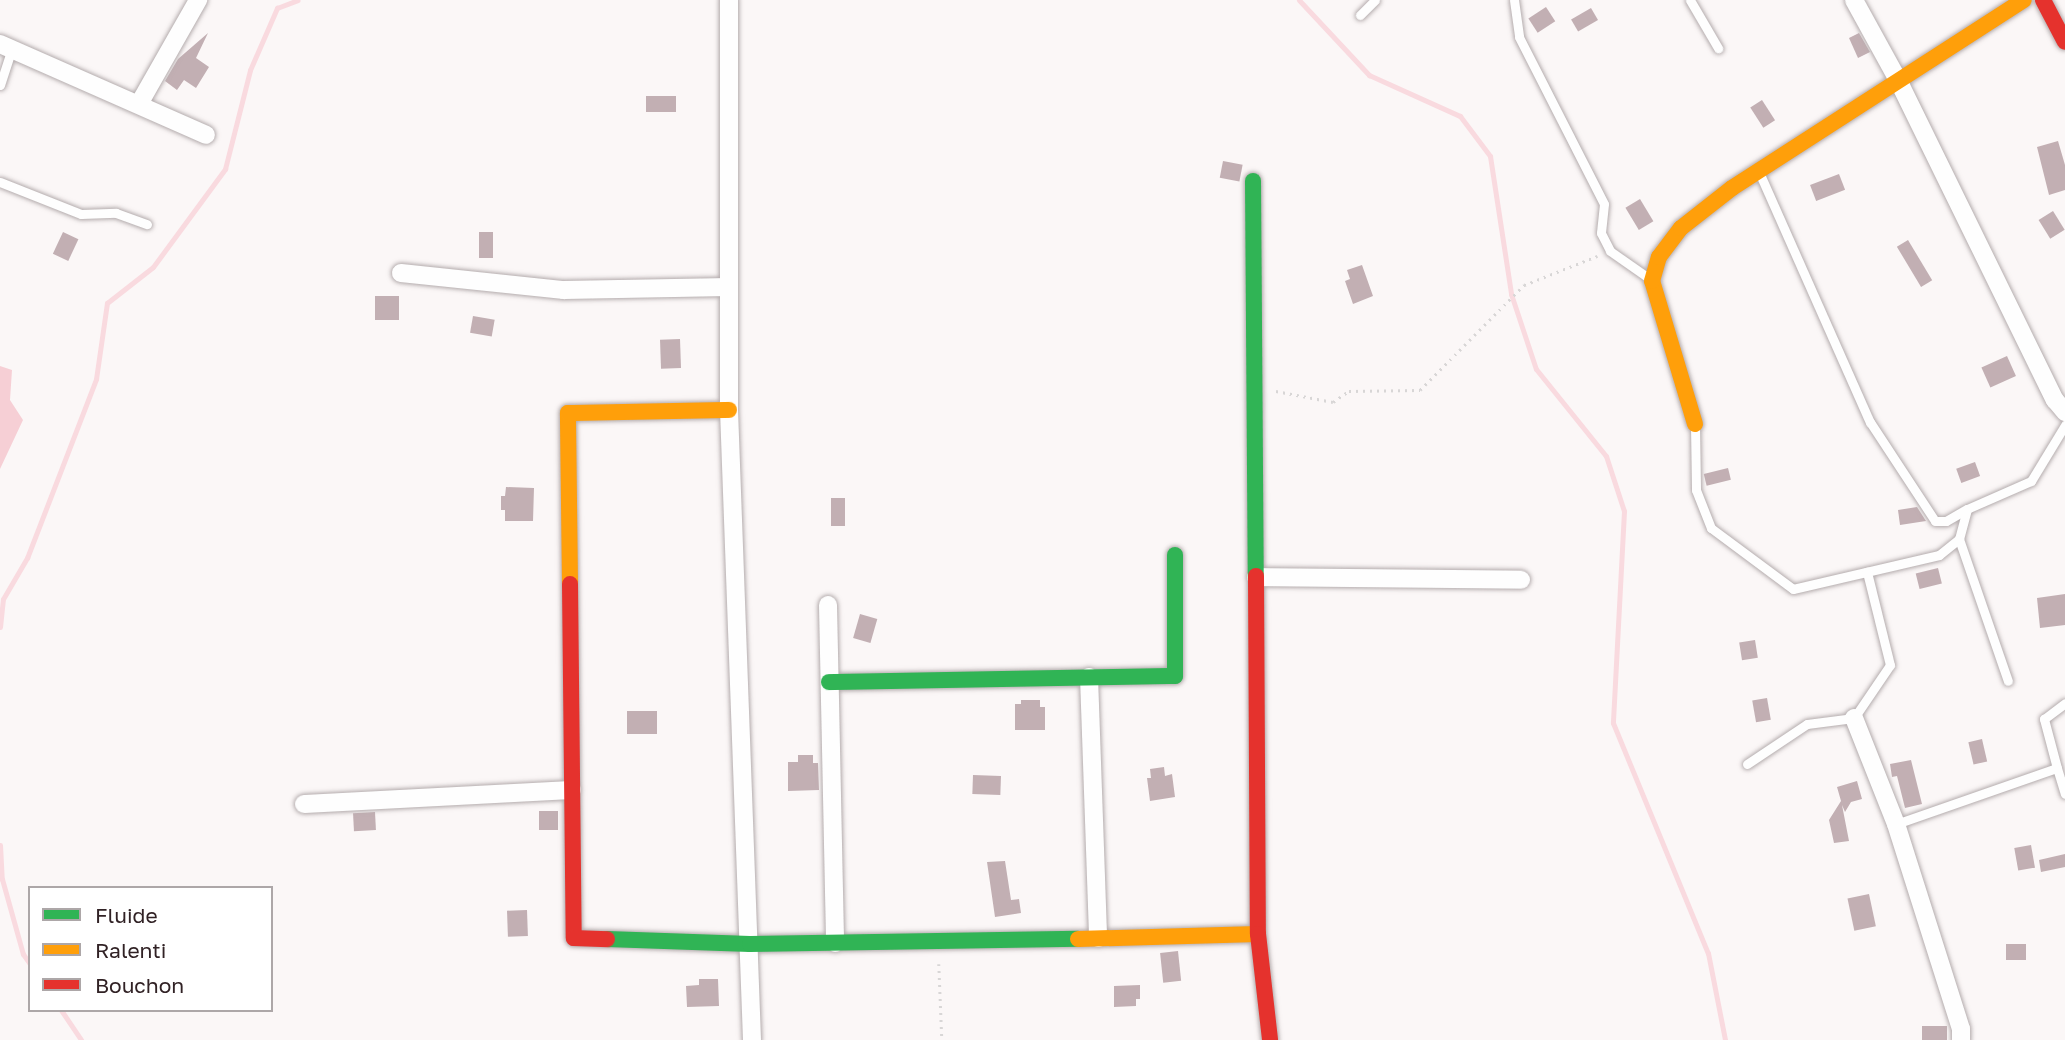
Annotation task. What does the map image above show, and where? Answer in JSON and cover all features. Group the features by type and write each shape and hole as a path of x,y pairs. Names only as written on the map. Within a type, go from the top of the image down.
{"street":[{"path":"139,104 198,0"},
{"path":"729,0 729,410 752,1040"},
{"path":"1854,0 1898,80 2055,400 2065,412"},
{"path":"1695,424 1652,281 1659,257 1681,229 1758,170 2024,0"},
{"path":"2043,0 2065,41"},
{"path":"6,46 206,135"},
{"path":"1253,181 1258,934 1270,1040"},
{"path":"401,273 564,290 729,287"},
{"path":"729,410 568,413 574,938 750,944 938,943 1258,934"},
{"path":"829,682 1175,676 1175,555"},
{"path":"1256,577 1521,580"},
{"path":"828,605 835,943"},
{"path":"1089,677 1098,938"},
{"path":"1854,718 1896,824 1961,1029 1961,1040"},
{"path":"304,804 572,790"}],"lane":[{"path":"1360,15 1375,0"},
{"path":"1514,0 1519,37 1604,204 1601,233 1610,251 1652,281"},
{"path":"1690,0 1718,48"},
{"path":"0,85 6,46"},
{"path":"1758,170 1870,422 1935,521 1946,521 2031,481 2065,425"},
{"path":"0,182 81,214 116,213 147,224"},
{"path":"1695,424 1696,490 1711,528 1793,589 1939,555 1959,539"},
{"path":"1967,509 1959,539 2008,681"},
{"path":"1747,764 1807,724 1854,718 1890,665 1867,572"},
{"path":"2065,703 2044,719 2065,794"},
{"path":"1896,824 2057,768"}],"path":[{"path":"1255,387 1333,402 1349,391 1420,390 1524,285 1610,251"},
{"path":"938,943 942,1040"}],"shaded area":[{"path":"0,366 12,370 10,400 23,420 0,469"}],"building":[{"path":"1546,7 1555,21 1538,33 1528,18"},
{"path":"1591,8 1598,20 1578,32 1571,20"},
{"path":"208,33 196,58 209,67 196,88 184,80 177,90 165,81 178,59"},
{"path":"1859,33 1870,52 1858,58 1849,38"},
{"path":"646,96 676,96 676,112 646,112"},
{"path":"1762,100 1775,120 1763,128 1750,108"},
{"path":"2058,141 2065,165 2065,190 2049,195 2037,147"},
{"path":"1223,161 1243,165 1239,182 1220,178"},
{"path":"1839,174 1845,190 1816,201 1810,185"},
{"path":"1640,199 1653,221 1639,230 1625,208"},
{"path":"2053,211 2065,230 2050,239 2039,220"},
{"path":"63,232 78,239 68,261 53,254"},
{"path":"479,232 493,232 493,258 479,258"},
{"path":"1908,240 1932,280 1921,287 1897,247"},
{"path":"1362,265 1373,296 1353,304 1345,281 1350,279 1347,270"},
{"path":"375,296 399,296 399,320 375,320"},
{"path":"473,316 495,320 492,337 470,333"},
{"path":"680,339 681,368 661,369 660,340"},
{"path":"2007,356 2016,376 1990,387 1981,367"},
{"path":"1975,462 1980,476 1961,483 1956,469"},
{"path":"1728,468 1731,480 1707,486 1704,474"},
{"path":"506,487 534,488 533,521 505,521 505,510 501,510 501,496 505,496"},
{"path":"831,498 845,498 845,526 831,526"},
{"path":"1917,507 1926,521 1900,525 1898,510"},
{"path":"1938,568 1942,584 1920,589 1916,574"},
{"path":"2065,594 2065,625 2040,628 2037,598"},
{"path":"860,614 877,619 870,643 853,638"},
{"path":"1755,640 1758,658 1742,660 1739,643"},
{"path":"1767,698 1771,720 1756,722 1752,701"},
{"path":"1021,700 1040,700 1040,707 1045,707 1045,730 1015,730 1015,704 1021,704"},
{"path":"627,711 657,711 657,734 627,734"},
{"path":"1982,739 1987,761 1974,765 1968,742"},
{"path":"798,755 813,755 813,763 818,763 819,790 788,791 788,762 798,762"},
{"path":"1911,760 1922,804 1905,808 1897,776 1892,777 1890,764"},
{"path":"1164,767 1165,776 1172,774 1175,797 1150,801 1147,778 1151,778 1150,769"},
{"path":"973,775 1001,776 1000,795 972,794"},
{"path":"1857,781 1862,799 1851,802 1845,812 1842,805 1849,841 1834,843 1829,820 1841,801 1837,787"},
{"path":"539,811 558,811 558,830 539,830"},
{"path":"375,812 376,830 354,831 353,813"},
{"path":"2031,845 2035,868 2018,871 2014,848"},
{"path":"2065,854 2065,867 2041,872 2039,860"},
{"path":"1005,861 1011,900 1019,899 1021,913 995,917 987,862"},
{"path":"1869,894 1876,926 1854,931 1847,899"},
{"path":"527,910 528,936 508,937 507,911"},
{"path":"2006,944 2026,944 2026,960 2006,960"},
{"path":"1178,951 1181,981 1163,983 1160,953"},
{"path":"699,979 718,979 719,1006 687,1007 686,986 699,985"},
{"path":"1140,985 1140,999 1136,999 1136,1006 1114,1007 1114,986"},
{"path":"1922,1026 1947,1026 1947,1040 1922,1040"}],"waterway":[{"path":"0,627 3,599 27,558 96,379 107,303 153,267 225,169 250,70 277,8 298,0"},
{"path":"1299,0 1369,75 1460,116 1490,156 1511,294 1536,369 1606,456 1624,511 1613,723 1708,953 1725,1040"},
{"path":"0,845 2,879 23,954 28,961"},
{"path":"62,1012 81,1040"}],"traffic: fast":[{"path":"1253,181 1256,576"},
{"path":"829,682 1175,676 1175,555"},
{"path":"607,939 750,944 1078,939"}],"traffic: slow":[{"path":"1695,424 1652,281 1659,257 1681,228 1732,188 2024,0"},
{"path":"570,584 568,413 729,410"},
{"path":"1078,939 1258,934"}],"traffic: jam":[{"path":"2043,0 2065,42"},
{"path":"1256,576 1258,934 1270,1040"},
{"path":"570,584 574,938 607,939"}]}
